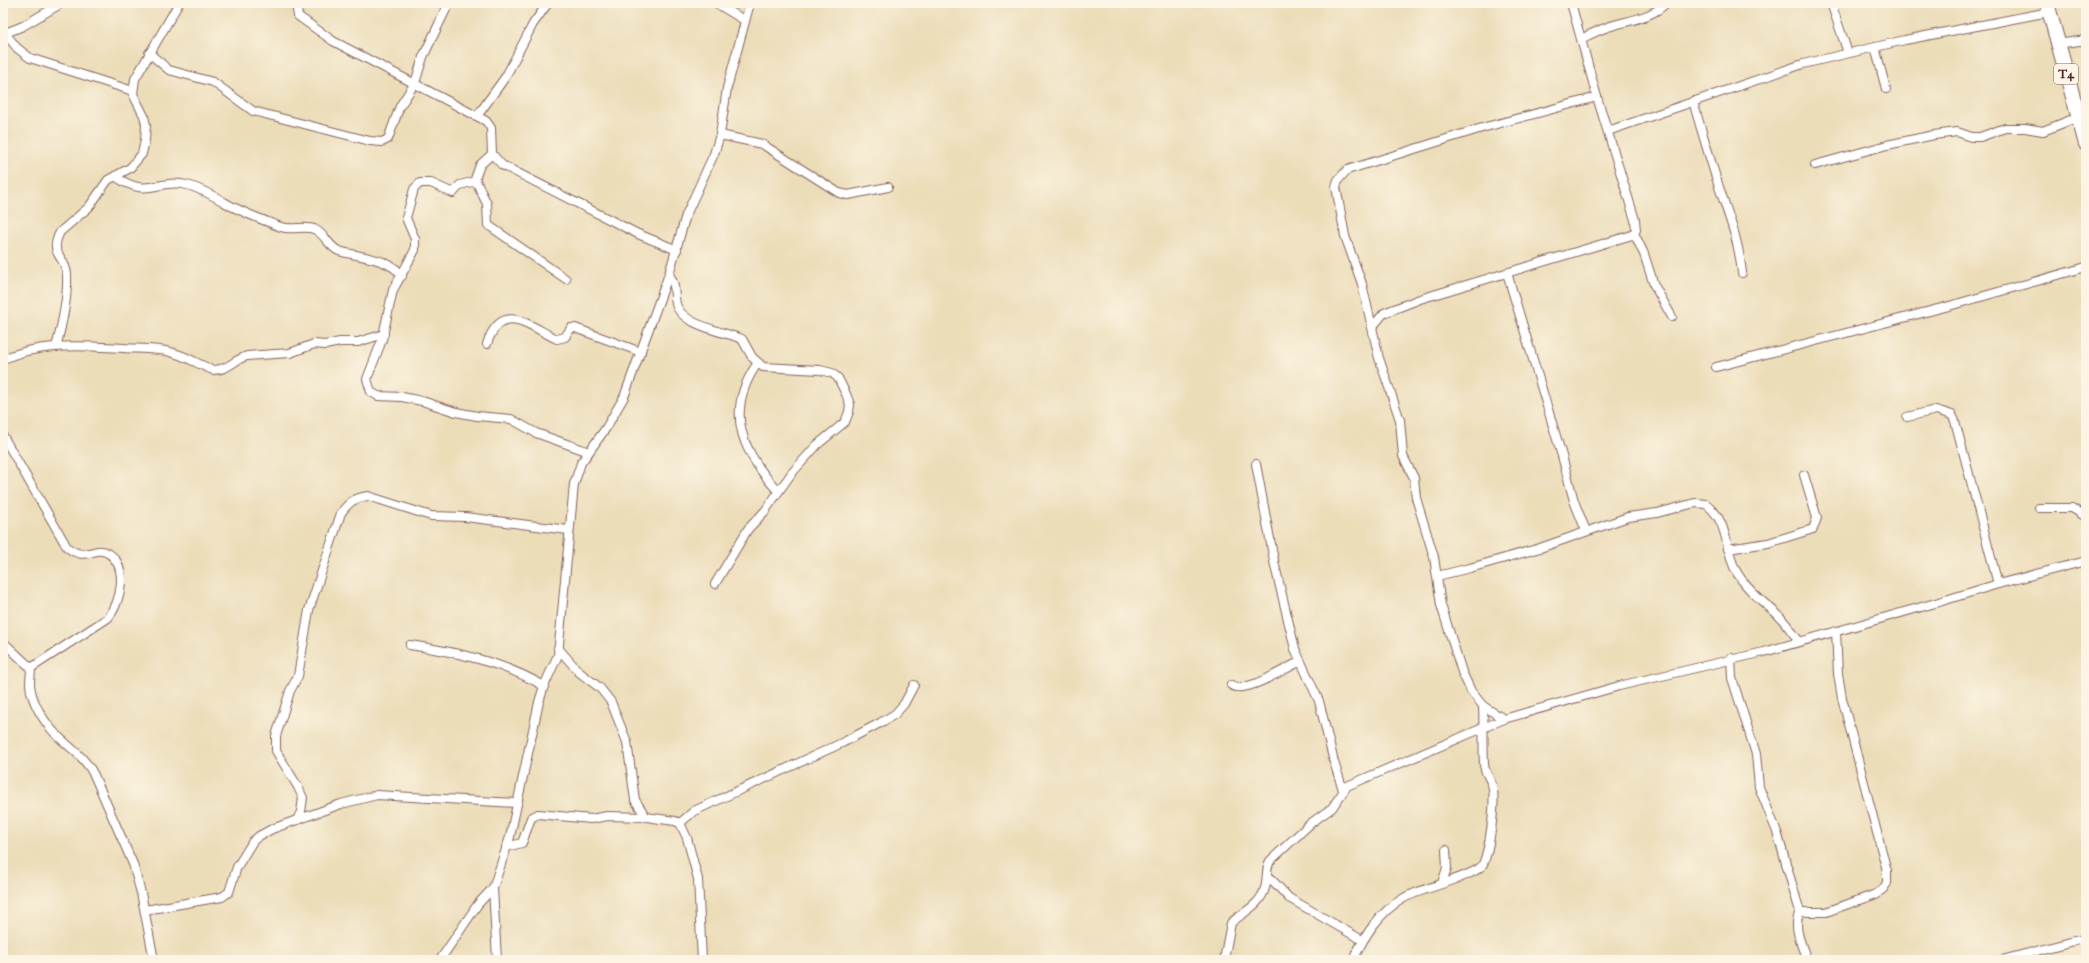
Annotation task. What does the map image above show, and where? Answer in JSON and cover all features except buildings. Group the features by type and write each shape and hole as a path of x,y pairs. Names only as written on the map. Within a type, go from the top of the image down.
{"highway":[{"name":"T4","path":"2048,8 2086,144"}],"street":[{"path":"62,3 23,26 4,34 17,48 30,58 133,91"},
{"path":"56,347 62,321 67,278 66,270 55,250 58,237 60,232 89,207 108,180 133,166 139,160 144,147 146,120 133,91 135,79 148,53 178,3"},
{"path":"300,3 297,14 306,23 334,41 478,115 486,121 491,128 492,154 502,165 638,234 677,250"},
{"path":"148,53 169,70 213,82 253,111 346,136 378,142 388,139 400,106 414,83 423,57 449,3"},
{"path":"478,115 506,76 533,24 548,3"},
{"path":"716,3 744,20"},
{"path":"1570,3 1635,220 1636,230 1634,233 1644,254 1654,285 1672,317"},
{"path":"1581,39 1603,29 1642,17 1660,9 1666,3"},
{"path":"1831,3 1848,53"},
{"path":"497,960 493,888 506,847 544,686 558,655 566,574 568,530 577,471 617,411 641,352 669,274 686,215 714,154 720,135 726,88 738,50 748,4"},
{"path":"1608,131 1803,64 1876,46 2048,8"},
{"path":"2057,44 2086,40"},
{"path":"1876,46 1886,89"},
{"path":"1504,719 1483,706 1471,691 1462,672 1441,605 1437,576 1428,536 1416,498 1414,478 1410,467 1404,458 1400,420 1379,358 1373,326 1362,284 1345,236 1336,187 1342,173 1347,170 1394,154 1597,97"},
{"path":"1693,101 1716,176 1734,225 1740,252 1742,273"},
{"path":"1815,165 1887,145 1934,135 1957,132 1972,137 2005,128 2025,128 2043,131 2078,117"},
{"path":"720,135 762,144 839,193 848,195 888,187"},
{"path":"492,154 480,165 476,181 487,204 487,223 490,228 566,279"},
{"path":"115,176 135,187 181,184 192,186 247,214 281,227 289,229 307,228 314,230 321,233 336,249 392,265 402,276"},
{"path":"476,181 460,185 455,192 452,193 431,183 420,183 415,187 406,218 415,239 415,250 393,290 384,334 367,379 370,390 374,395 402,397 456,412 511,419 536,433 589,452"},
{"path":"1373,326 1384,313 1405,305 1453,288 1566,254 1619,240 1634,233"},
{"path":"1716,367 1950,306 2086,267"},
{"path":"1507,273 1574,501 1586,531"},
{"path":"669,274 675,284 676,304 683,315 711,330 742,339 757,364 772,369 820,370 832,373 838,378 850,404 846,422 806,456 778,491 765,511 748,529 715,584"},
{"path":"487,344 494,328 500,322 517,318 526,321 557,339 565,337 571,328 575,328 641,352"},
{"path":"3,359 22,351 56,347 74,346 162,350 173,352 213,370 219,370 229,367 240,358 246,356 290,353 314,344 325,345 340,342 358,342 384,334"},
{"path":"757,364 744,384 738,413 739,425 747,445 763,474 778,491"},
{"path":"1907,417 1936,410 1952,415 1955,421 1998,584"},
{"path":"3,436 67,547 74,553 82,555 99,551 108,553 115,561 121,577 118,602 115,610 108,618 31,668"},
{"path":"1224,960 1231,923 1250,910 1260,899 1265,889 1270,861 1311,823 1332,808 1340,799 1343,790 1334,762 1319,701 1309,677 1300,662 1275,566 1256,464"},
{"path":"1728,549 1768,543 1813,529 1817,518 1804,475"},
{"path":"297,820 303,798 276,750 276,736 290,691 298,676 309,610 341,513 349,502 358,497 368,496 431,516 465,517 568,530"},
{"path":"1437,576 1525,552 1628,517 1695,503 1706,504 1719,517 1725,531 1728,549 1741,580 1782,620 1799,640"},
{"path":"2039,508 2072,508 2086,517"},
{"path":"1343,790 1354,783 1504,719 1619,686 1731,658 1764,652 1799,640 1836,632 1998,584 2086,562"},
{"path":"1800,912 1826,912 1876,894 1884,890 1888,880 1883,852 1842,698 1838,674 1836,632"},
{"path":"3,642 31,668"},
{"path":"410,645 438,650 500,666 527,676 544,686"},
{"path":"558,648 579,672 600,688 611,702 627,742 635,800 646,817"},
{"path":"1731,658 1732,678 1756,754 1759,787 1777,832 1800,912 1797,925 1807,960"},
{"path":"1231,685 1237,688 1254,684 1300,662"},
{"path":"31,668 30,684 41,713 60,738 86,761 94,775 133,864 145,910 154,960"},
{"path":"680,823 694,811 842,743 880,723 895,714 904,704 914,685"},
{"path":"1352,960 1362,940 1378,918 1397,903 1412,894 1479,871 1483,866 1487,851 1493,790 1484,765 1483,706"},
{"path":"145,910 222,897 229,892 237,867 253,841 272,829 341,804 377,794 517,803"},
{"path":"506,847 522,843 531,818 538,814 591,819 607,816 646,817 680,823 685,833 698,879 702,960"},
{"path":"1442,883 1447,868 1446,850"},
{"path":"1267,876 1288,898 1362,940"},
{"path":"440,960 478,904 493,888"},
{"path":"2002,960 2086,938"}]}
